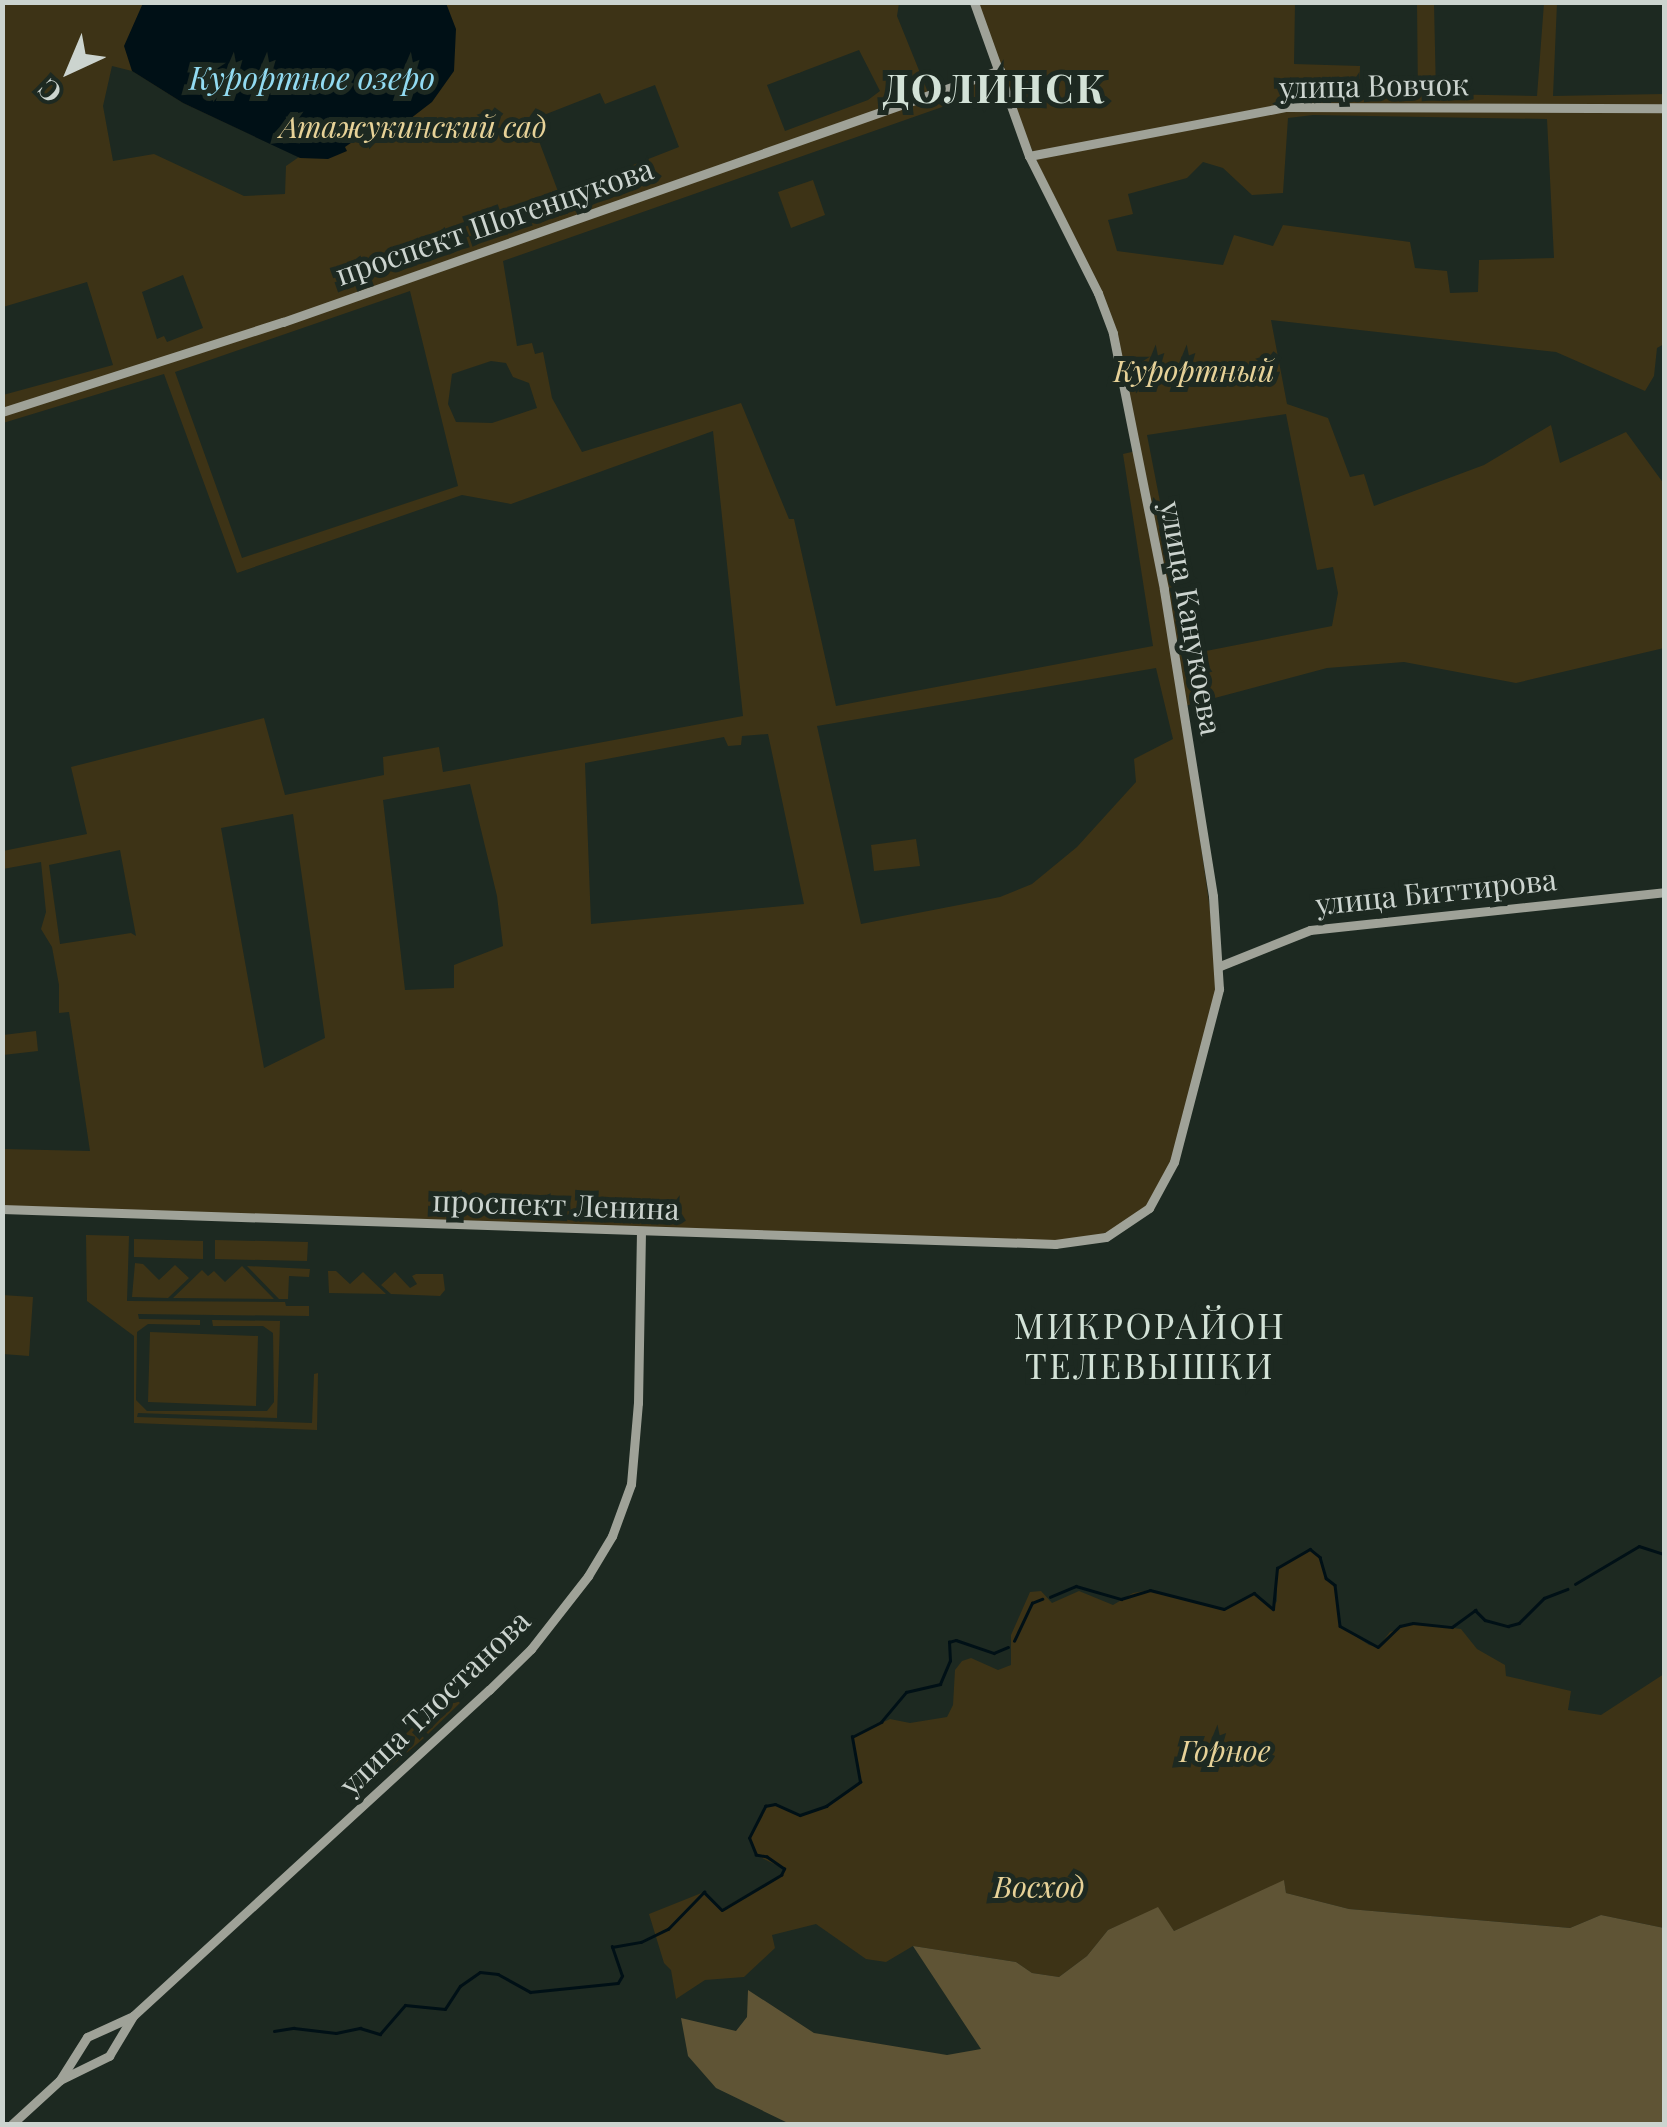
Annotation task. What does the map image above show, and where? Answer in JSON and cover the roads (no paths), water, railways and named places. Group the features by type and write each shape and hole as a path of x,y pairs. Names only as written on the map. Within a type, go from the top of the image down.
{"street":[{"name":"улица Канукоева","path":"974,2 1029,156 1098,292 1113,333 1164,590 1220,966 1214,1009 1174,1162 1149,1208 1106,1236"},
{"name":"проспект Шогенцукова","path":"2,412 266,328 1000,70"},
{"name":"улица Вовчок","path":"1029,156 1286,108 1664,108"},
{"name":"улица Биттирова","path":"1220,966 1310,930 1664,892"},
{"name":"проспект Ленина","path":"2,1209 1056,1244 1106,1236"},
{"name":"улица Тлостанова","path":"134,2016 512,1668 594,1568 623,1511 634,1467 641,1232"},
{"path":"12,2124 60,2080 87,2037 134,2016"},
{"path":"60,2080 106,2060 134,2016"},
{"path":"102,2031 112,2034 114,2043"},
{"path":"81,2049 84,2060 92,2064"}],"water":[{"name":"Курортное озеро","path":"143,3 446,3 456,29 454,71 432,102 406,122 361,136 345,147 347,151 328,159 300,158 183,103 132,71 124,46"}],"waterway":[{"path":"1575,1584 1639,1546 1664,1554"},
{"path":"1050,1597 1076,1586 1121,1599 1150,1590 1224,1609 1254,1593 1273,1609 1277,1568 1310,1549 1320,1557 1326,1578 1335,1585 1340,1626 1378,1647 1400,1626 1413,1623 1452,1627 1475,1610 1485,1620 1508,1626 1519,1623 1544,1598 1567,1589"},
{"path":"1014,1641 1032,1603 1042,1599"},
{"path":"274,2031 294,2028 336,2033 360,2028 380,2034 405,2005 445,2009 460,1986 480,1972 498,1974 530,1992 618,1983 622,1976 612,1947 641,1942 668,1929 704,1892 722,1910 781,1875 784,1869 767,1857 756,1855 749,1838 765,1806 775,1804 800,1815 826,1806 860,1782 852,1737 881,1722 906,1692 940,1684 950,1661 949,1642 956,1640 994,1653 1008,1647"}],"district":[{"name":"ДОЛИНСК","path":"995,87"},
{"name":"МИКРОРАЙОН ТЕЛЕВЫШКИ","path":"1150,1345"}],"park label":[{"name":"Атажукинский сад","path":"413,126"},
{"name":"Курортный","path":"1194,370"},
{"name":"Горное","path":"1225,1750"},
{"name":"Восход","path":"1039,1886"}]}
